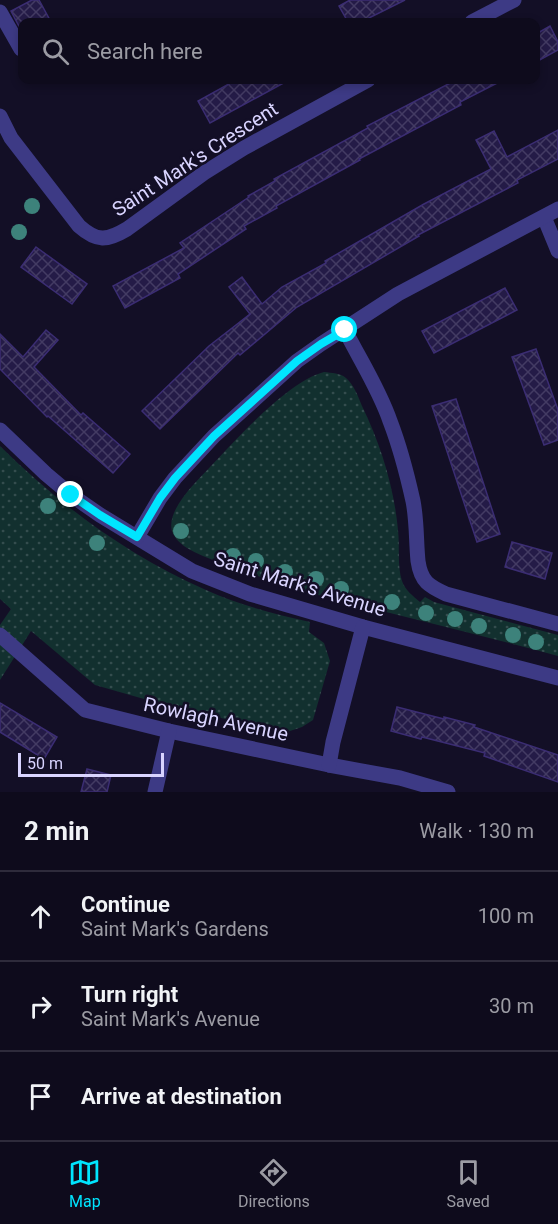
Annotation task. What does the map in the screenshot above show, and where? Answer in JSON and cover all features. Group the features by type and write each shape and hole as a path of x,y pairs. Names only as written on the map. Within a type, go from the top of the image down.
{"street":[{"path":"480,18 514,0"},
{"path":"0,12 18,44"},
{"name":"Saint Mark's Crescent","path":"0,116 5,141 79,226 89,235 102,238 114,237 204,173 244,148 361,84"},
{"path":"137,537 175,478 214,436 297,361 398,294 558,209"},
{"path":"544,217 558,251"},
{"path":"345,330 390,420 413,503 418,561 426,582 430,587 446,594 558,624"},
{"name":"Saint Mark's Avenue","path":"0,430 71,495 192,571 250,594 363,627 558,678"},
{"path":"329,765 363,627"},
{"name":"Rowlagh Avenue","path":"3,643 85,710 169,731 400,778 448,792"},
{"path":"155,792 169,731"}],"green space":[{"path":"324,372 341,375 354,387 375,436 386,467 393,498 398,530 400,575 407,590 420,602 425,597 434,602 558,635 558,656 288,586 202,556 180,543 172,531 171,523 173,514 190,488 248,427 279,399 310,378"},
{"path":"0,446 71,509 149,561 231,600 310,622 309,632 324,643 330,661 313,720 287,732 179,709 95,685 31,631 0,680 0,625 11,609 0,599"}],"building":[{"path":"32,0 39,0 49,18 18,18 18,24 11,11"},
{"path":"350,0 405,0 369,18 346,18 339,6"},
{"path":"550,26 558,42 558,50 540,60 540,32"},
{"path":"229,84 282,84 210,123 198,101"},
{"path":"448,84 495,84 276,206 277,208 244,226 246,229 178,274 180,278 125,308 113,286 184,248 180,243 248,196 275,181 274,179 368,128 367,126"},
{"path":"558,130 558,159 517,180 518,183 418,235 297,307 240,355 238,353 160,429 142,411 209,346 250,314 229,287 242,277 262,304 282,287 326,263 325,261 424,204 491,169 476,140 494,131 507,157"},
{"path":"36,247 87,284 72,304 21,267"},
{"path":"505,288 517,310 434,353 422,331"},
{"path":"46,330 58,340 34,367 81,415 83,413 130,454 113,473 47,417 0,369 0,334 23,357"},
{"path":"536,349 558,410 558,440 544,445 512,357"},
{"path":"456,399 500,534 477,542 432,406"},
{"path":"512,542 552,553 545,579 505,567"},
{"path":"0,703 57,737 44,759 0,732"},
{"path":"397,707 475,725 474,727 558,755 558,782 484,756 485,753 391,731"},
{"path":"87,769 111,775 107,792 81,792"}],"route":[{"path":"71,495 137,537 175,478 214,436 297,361 345,330"}]}
